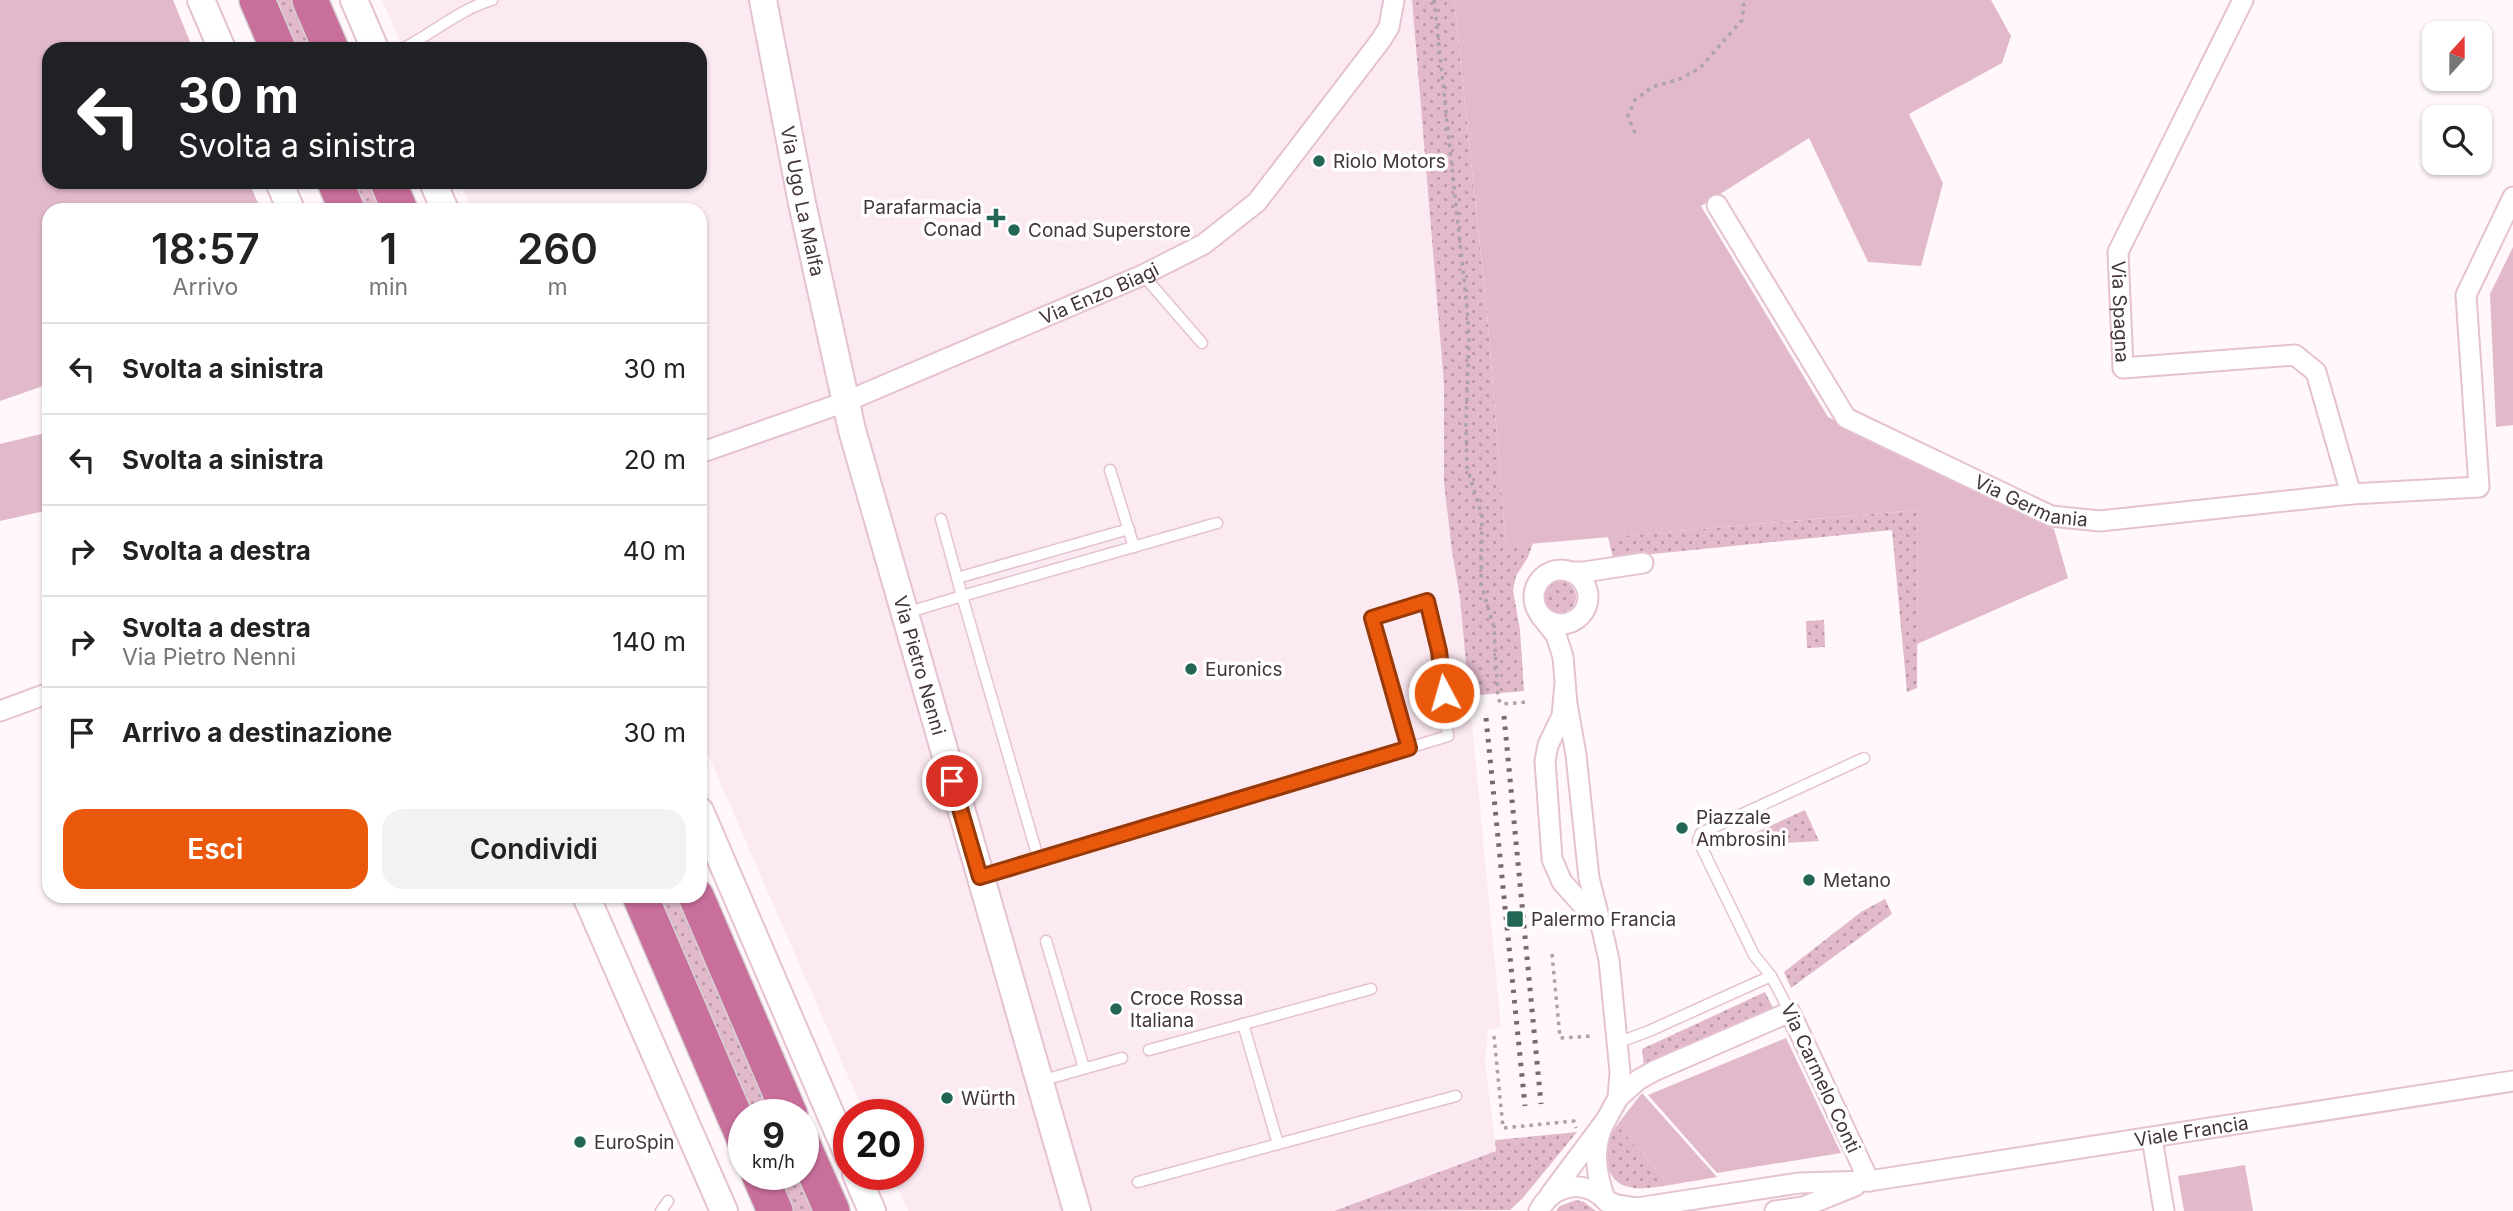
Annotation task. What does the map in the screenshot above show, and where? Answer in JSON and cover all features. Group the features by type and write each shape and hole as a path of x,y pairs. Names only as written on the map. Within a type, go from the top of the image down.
{"highway":[{"path":"257,0 275,42"},
{"path":"310,0 328,42"},
{"path":"643,903 728,1101"},
{"path":"699,903 783,1099"},
{"path":"819,1181 832,1211"},
{"path":"766,1190 775,1211"}],"street":[{"path":"201,0 219,42"},
{"path":"354,0 372,42"},
{"name":"Via Ugo La Malfa","path":"763,0 845,402"},
{"name":"Via Enzo Biagi","path":"707,451 845,402 1143,275 1203,244 1257,202 1381,40 1389,27 1394,0"},
{"name":"Via Spagna","path":"2243,0 2118,252 2123,368 2295,355 2316,372 2351,494"},
{"name":"Via Germania","path":"1717,205 1846,418 2051,516 2100,521 2351,494 2479,487 2466,295 2513,197"},
{"name":"Via Pietro Nenni","path":"845,402 1077,1211"},
{"path":"1618,1098 1620,1085 1608,952 1589,878 1563,657 1556,635 1539,615 1533,599 1538,582 1552,571 1584,572 1643,563"},
{"path":"1587,589 1596,575 1616,566"},
{"path":"1563,657 1566,641 1588,604 1587,589 1581,578 1570,572"},
{"path":"1539,615 1547,621 1564,625 1580,618"},
{"path":"1565,682 1562,716 1548,746 1545,761 1552,859 1562,882 1601,925"},
{"path":"0,710 42,695"},
{"path":"707,827 833,1120"},
{"path":"589,903 724,1211"},
{"path":"1608,1205 1600,1186 1595,1154 1597,1140 1618,1098 1638,1080 1654,1072 1790,1012"},
{"name":"Via Carmelo Conti","path":"1790,1012 1869,1181"},
{"name":"Viale Francia","path":"1541,1207 1567,1186 1596,1192 1608,1205 1637,1209 1799,1183 1869,1181 2513,1081"},
{"path":"1541,1207 1604,1123"},
{"path":"2152,1138 2164,1211"},
{"name":"Viale Francia","path":"1775,1211 1802,1209 1869,1181"},
{"path":"863,1190 872,1211"}],"lane":[{"path":"416,42 478,4 492,0"},
{"path":"1143,275 1202,343"},
{"path":"1110,470 1134,547"},
{"path":"941,519 1039,861"},
{"path":"904,613 1217,523"},
{"path":"957,578 1129,529"},
{"path":"980,877 1039,861 1409,748 1448,736 1439,651 1427,601 1372,618 1409,748"},
{"name":"Via Carmelo Conti","path":"1790,1012 1771,976 1754,956 1698,841 1699,836 1710,827 1864,758"},
{"path":"1046,941 1084,1068"},
{"path":"1617,1043 1771,976"},
{"path":"1149,1051 1371,989"},
{"path":"1243,1024 1278,1144"},
{"path":"1040,1081 1122,1058"},
{"path":"1138,1182 1456,1096"},
{"path":"661,1211 668,1201"}],"path":[{"path":"1434,0 1467,308 1467,459 1482,516 1481,583 1494,628 1498,699 1502,704 1528,702"},
{"path":"1635,133 1629,116 1635,100 1652,88 1680,79 1700,68 1742,20 1742,0"},
{"path":"1552,954 1560,1038 1592,1036"},
{"path":"1494,1036 1503,1128 1574,1121"}],"shaded area":[{"path":"0,0 173,0 190,42 42,42 42,189 252,189 258,203 42,203 42,386 0,401"},
{"path":"271,0 296,0 314,42 289,42"},
{"path":"382,0 1412,0 1444,384 1444,483 1460,598 1501,1027 1488,1030 1485,1062 1496,1151 1334,1211 908,1211 898,1190 924,1190 924,1099 858,1099 707,752 707,203 469,203 463,189 707,189 707,42 400,42"},
{"path":"1412,0 1454,0 1487,313 1506,545 1533,543 1516,576 1513,590 1520,630 1524,691 1469,696 1460,598 1444,483 1444,384"},
{"path":"1454,0 1991,0 2011,36 2002,63 1909,114 1943,183 1921,266 1868,262 1809,138 1701,206 1828,417 2054,529 2068,578 1917,644 1918,510 1506,546 1487,313"},
{"path":"352,189 378,189 385,203 358,203"},
{"path":"2513,247 2513,425 2496,427 2490,294"},
{"path":"42,434 42,512 0,521 0,444"},
{"path":"1918,510 1917,688 1907,692 1892,530 1613,558 1608,537"},
{"path":"1560,581 1572,585 1576,597 1572,609 1560,613 1548,609 1544,597 1548,585"},
{"path":"1824,620 1825,647 1807,648 1806,621"},
{"path":"1805,810 1819,841 1726,846"},
{"path":"1885,899 1892,914 1791,988 1784,972 1861,912"},
{"path":"656,903 682,903 764,1099 741,1099"},
{"path":"1765,992 1773,1008 1644,1067 1642,1049"},
{"path":"1786,1038 1841,1153 1717,1173 1648,1095"},
{"path":"1642,1093 1717,1177 1670,1185 1617,1125"},
{"path":"1617,1125 1670,1185 1636,1188 1625,1186 1614,1178 1607,1166 1605,1152 1608,1139"},
{"path":"1577,1132 1510,1210 1334,1211 1496,1151 1495,1140"},
{"path":"2245,1165 2253,1211 2184,1211 2178,1176"},
{"path":"780,1190 803,1190 812,1211 789,1211"},
{"path":"1576,1200 1584,1202 1596,1211 1556,1211 1560,1206"}],"railway":[{"path":"1504,716 1541,1104"},
{"path":"1486,718 1525,1106"}],"place":[{"name":"Riolo Motors","path":"1319,161"},
{"name":"Parafarmacia Conad","path":"996,218"},
{"name":"Conad Superstore","path":"1014,230"},
{"name":"Euronics","path":"1191,669"},
{"name":"Piazzale Ambrosini","path":"1682,828"},
{"name":"Metano","path":"1809,880"},
{"name":"Palermo Francia","path":"1515,919"},
{"name":"Croce Rossa Italiana","path":"1116,1009"},
{"name":"Würth","path":"947,1098"},
{"name":"EuroSpin","path":"580,1142"}],"route":[{"path":"952,781 980,877 1409,748 1372,618 1427,601 1439,651 1444,693"}]}
